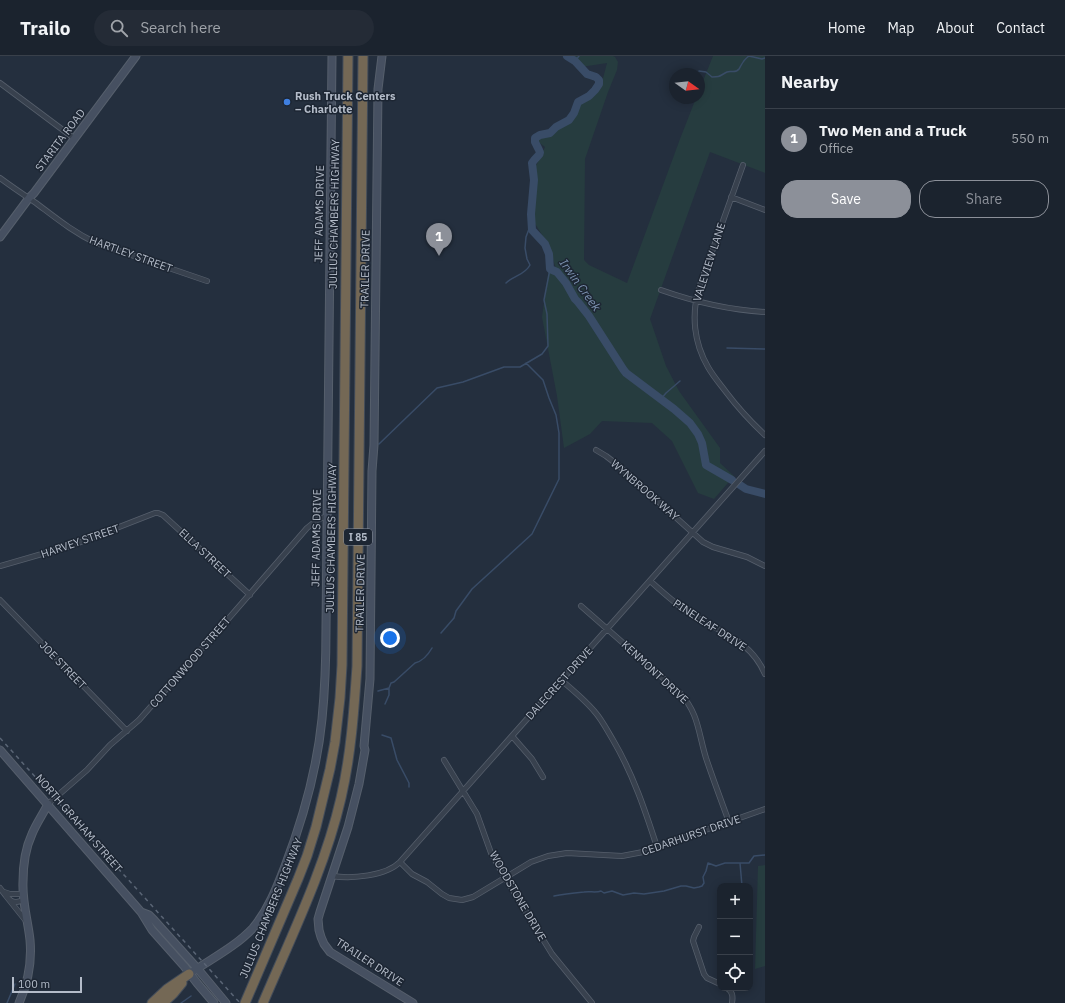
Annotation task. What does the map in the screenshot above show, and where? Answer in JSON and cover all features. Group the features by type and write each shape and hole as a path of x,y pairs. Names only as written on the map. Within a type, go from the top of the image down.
{"highway":[{"name":"JULIUS CHAMBERS HIGHWAY","path":"243,1003 307,856 318,819 335,742 342,665 348,56"},
{"name":"I 85","path":"263,1003 314,883 327,847 343,786 353,715 356,666 363,56"},
{"path":"152,1003 167,989 193,971"},
{"path":"164,1003 193,971"}],"street":[{"name":"STARITA ROAD","path":"0,237 136,56"},
{"name":"JEFF ADAMS DRIVE","path":"193,971 240,940 254,927 267,907 291,852 301,819 315,764 322,720 326,628 332,56"},
{"name":"TRAILER DRIVE","path":"382,56 378,89 370,679 364,746 365,750 359,784 348,827 318,919 319,930 324,944 330,952 413,1003"},
{"path":"0,83 75,139"},
{"name":"VALEVIEW LANE","path":"743,165 699,288 695,301 694,318 696,337 702,354 712,374 740,410 765,435"},
{"name":"HARTLEY STREET","path":"0,178 73,231 96,243 207,281"},
{"path":"731,197 765,210"},
{"path":"661,290 695,301 737,309 765,312"},
{"name":"WYNBROOK WAY","path":"596,450 619,466 693,532"},
{"name":"DALECREST DRIVE","path":"332,876 349,877 379,873 393,868 400,862 765,451"},
{"name":"HARVEY STREET","path":"0,566 73,545 158,513"},
{"name":"ELLA STREET","path":"158,513 163,515 250,594"},
{"name":"COTTONWOOD STREET","path":"48,804 87,770 109,747 139,720 307,528 317,520 327,516"},
{"path":"693,532 704,542 713,547 747,557 765,566"},
{"name":"PINELEAF DRIVE","path":"650,580 680,606 745,646 758,660 765,674"},
{"name":"JOE STREET","path":"0,600 127,731"},
{"name":"KENMONT DRIVE","path":"581,606 680,693 689,704 695,714 706,757 729,822"},
{"path":"561,680 585,701 595,712 607,730 633,778 657,847"},
{"path":"512,736 532,758 543,777"},
{"name":"NORTH GRAHAM STREET","path":"0,750 141,912 152,930 225,1002"},
{"name":"WOODSTONE DRIVE","path":"444,760 476,814 491,853 505,878 552,954 592,1003"},
{"path":"19,1003 27,980 30,964 30,939 23,897 24,868 28,845 36,825 48,804"},
{"name":"CEDARHURST DRIVE","path":"400,862 412,874 427,882 442,894 455,900 462,900 473,898 537,859 554,854 574,853 622,856 643,852 765,808"},
{"path":"0,889 8,894 23,897"},
{"path":"0,889 26,921"},
{"path":"6,896 13,902 19,902 23,897"},
{"path":"699,927 693,941 704,974 707,978 717,983"},
{"name":"NORTH GRAHAM STREET","path":"193,971 214,1003"},
{"path":"730,991 732,1003"}],"green space":[{"path":"571,56 613,56 618,62 617,70 585,159 584,260 589,265 627,283 694,104 705,104 705,76 713,56 765,56 765,173 710,152 650,319 666,366 679,391 720,448 720,463 734,476 714,499 698,493 672,441 652,423 602,421 590,434 564,448 557,396 542,317 549,267 556,269 549,246 534,222 535,168 545,147 537,141 569,123 576,115 578,101 601,86 607,63 581,67 575,58"},
{"path":"765,865 765,966 755,969 758,866"}],"waterway":[{"name":"Irwin Creek","path":"567,56 575,61 587,74 596,77 599,80 599,84 589,96 578,102 574,113 569,120 556,127 550,133 540,135 535,138 540,154 532,163 534,180 531,214 532,230 545,244 549,254 550,269 557,272 566,283 575,299 589,316 626,373 690,423 698,434 702,443 706,465 732,480"},
{"name":"Irwin Creek","path":"575,61 579,56"},
{"path":"705,72 712,77 719,76 738,70 749,56 762,59 765,58"},
{"path":"506,283 525,271 530,265 525,248 526,237 529,229 532,230"},
{"path":"379,444 437,388 463,382 504,367 520,367 542,354 548,346 547,314 544,300 550,269"},
{"path":"727,348 765,349"},
{"path":"441,633 454,618 456,611 472,589 532,534 559,479 559,433 556,415 543,380 526,363"},
{"path":"661,399 680,381"},
{"name":"Irwin Creek","path":"740,485 746,489 765,494"},
{"path":"385,704 389,695 391,683 415,663 423,659 432,648"},
{"path":"378,691 389,688"},
{"path":"382,735 391,738 397,760 409,783 409,787"},
{"path":"554,896 601,891 604,893 612,891 623,895 634,893 644,894 664,891 681,886 694,888 702,886 704,883 703,877 708,863 716,866 725,863 749,863 754,856 765,855"},
{"path":"740,863 742,883"},
{"path":"7,1003 15,984"},
{"path":"181,1003 191,996"}],"railway":[{"path":"0,738 240,1003"}],"place":[{"name":"Rush Truck Centers – Charlotte","path":"287,102"},
{"name":"Two Men and a Truck","path":"439,256"}]}
